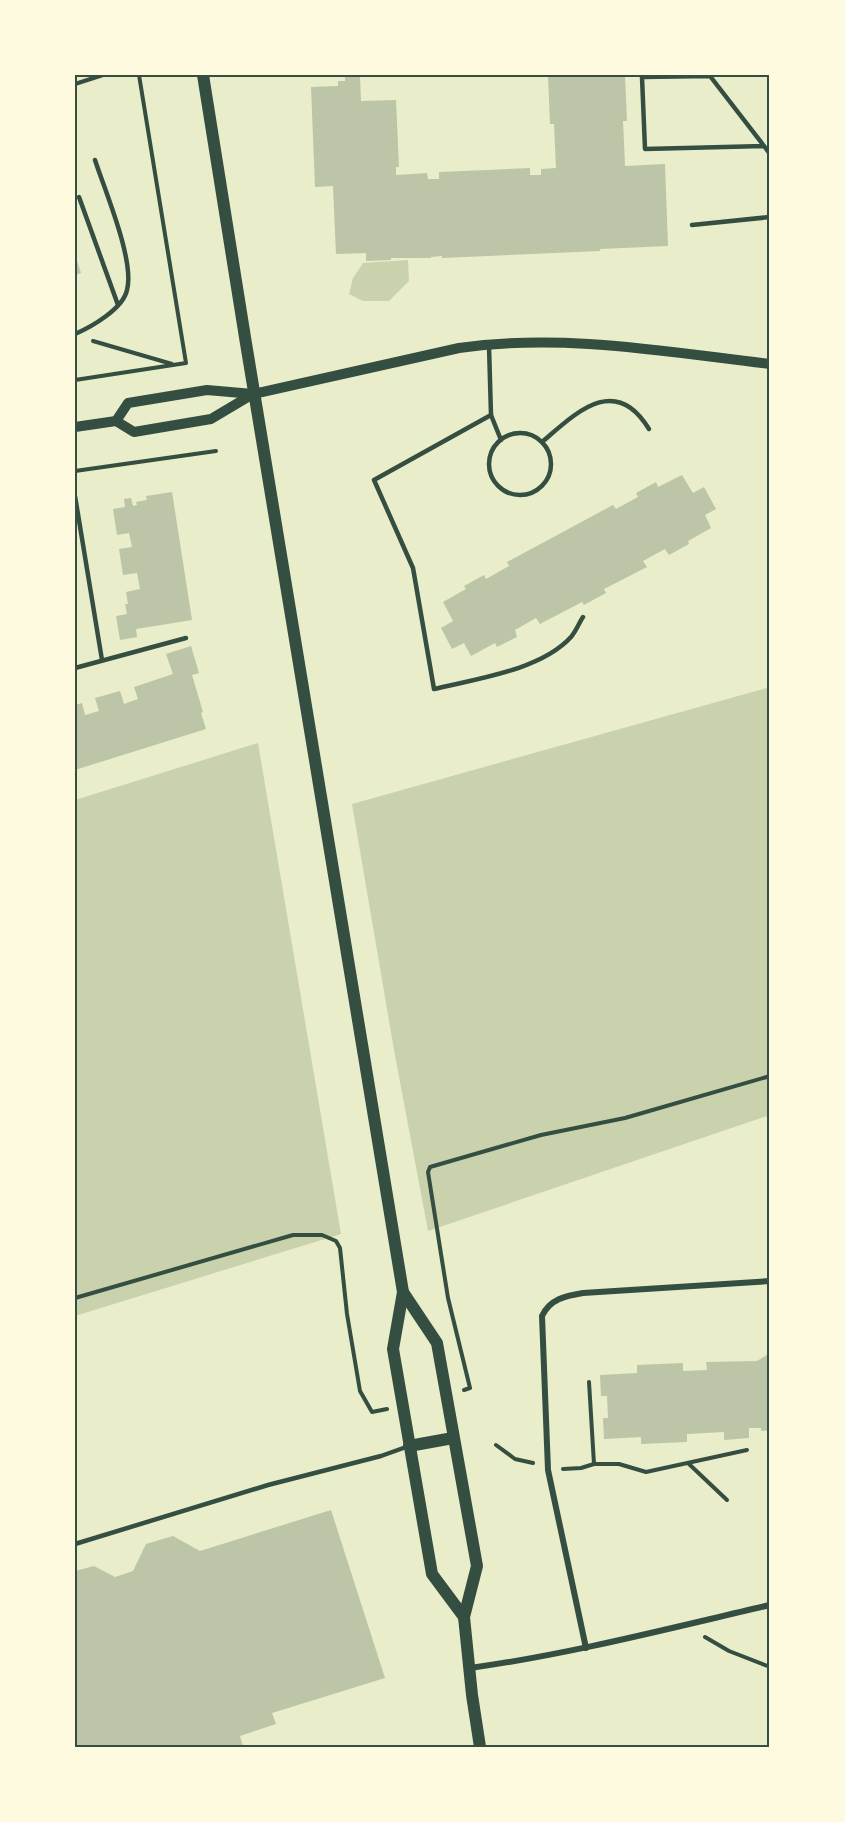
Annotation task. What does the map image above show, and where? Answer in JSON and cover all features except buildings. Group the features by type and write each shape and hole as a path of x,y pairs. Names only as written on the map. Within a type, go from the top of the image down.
{"main road":[{"path":"203,75 403,1292 393,1349 432,1574 464,1617"},
{"path":"403,1292 436,1343 477,1566 464,1617 480,1747"},
{"path":"410,1446 453,1438"}],"street":[{"path":"116,421 128,403 207,390 254,394 489,343 575,343 770,364"},
{"path":"75,427 116,421 134,432 211,419 254,394"},
{"path":"586,1648 548,1470 542,1316 546,1306 558,1299 583,1293 770,1281"},
{"path":"469,1669 586,1648 770,1605"}],"lane":[{"path":"764,146 645,149 642,77 710,76 764,146 770,154"},
{"path":"75,334 94,326 118,305 127,292 129,271 125,252 95,160"},
{"path":"79,197 118,305"},
{"path":"692,225 770,217"},
{"path":"489,343 491,415 501,440"},
{"path":"542,442 577,411 595,402 608,400 628,405 640,414 648,429"},
{"path":"491,415 374,480 413,568 434,689 486,677 531,663 556,650 572,636 583,617"},
{"path":"517,433 526,434 542,442 551,459 551,469 541,487 523,495 513,495 496,485 489,467 490,456 494,447 501,440 517,433"},
{"path":"75,496 102,660"},
{"path":"75,668 186,638"},
{"path":"75,1544 268,1485 381,1456 410,1446"}],"path":[{"path":"75,84 103,75"},
{"path":"75,380 186,363 139,75"},
{"path":"86,339 174,364"},
{"path":"75,471 216,451"},
{"path":"470,1389 448,1298 428,1172 430,1167 541,1136 636,1115 770,1076"},
{"path":"75,1298 293,1234 322,1235 336,1240 340,1248 347,1314 360,1391 372,1413"},
{"path":"589,1383 594,1464"},
{"path":"496,1445 515,1459 537,1464 548,1470 581,1468 594,1464 619,1464 646,1472 747,1450"},
{"path":"688,1464 727,1500"},
{"path":"705,1637 729,1651 770,1667"}],"green space":[{"path":"408,260 409,281 389,301 363,301 349,294 353,278 363,263"},
{"path":"770,687 770,1115 428,1231 352,804"},
{"path":"258,743 341,1234 75,1316 75,800"}]}
